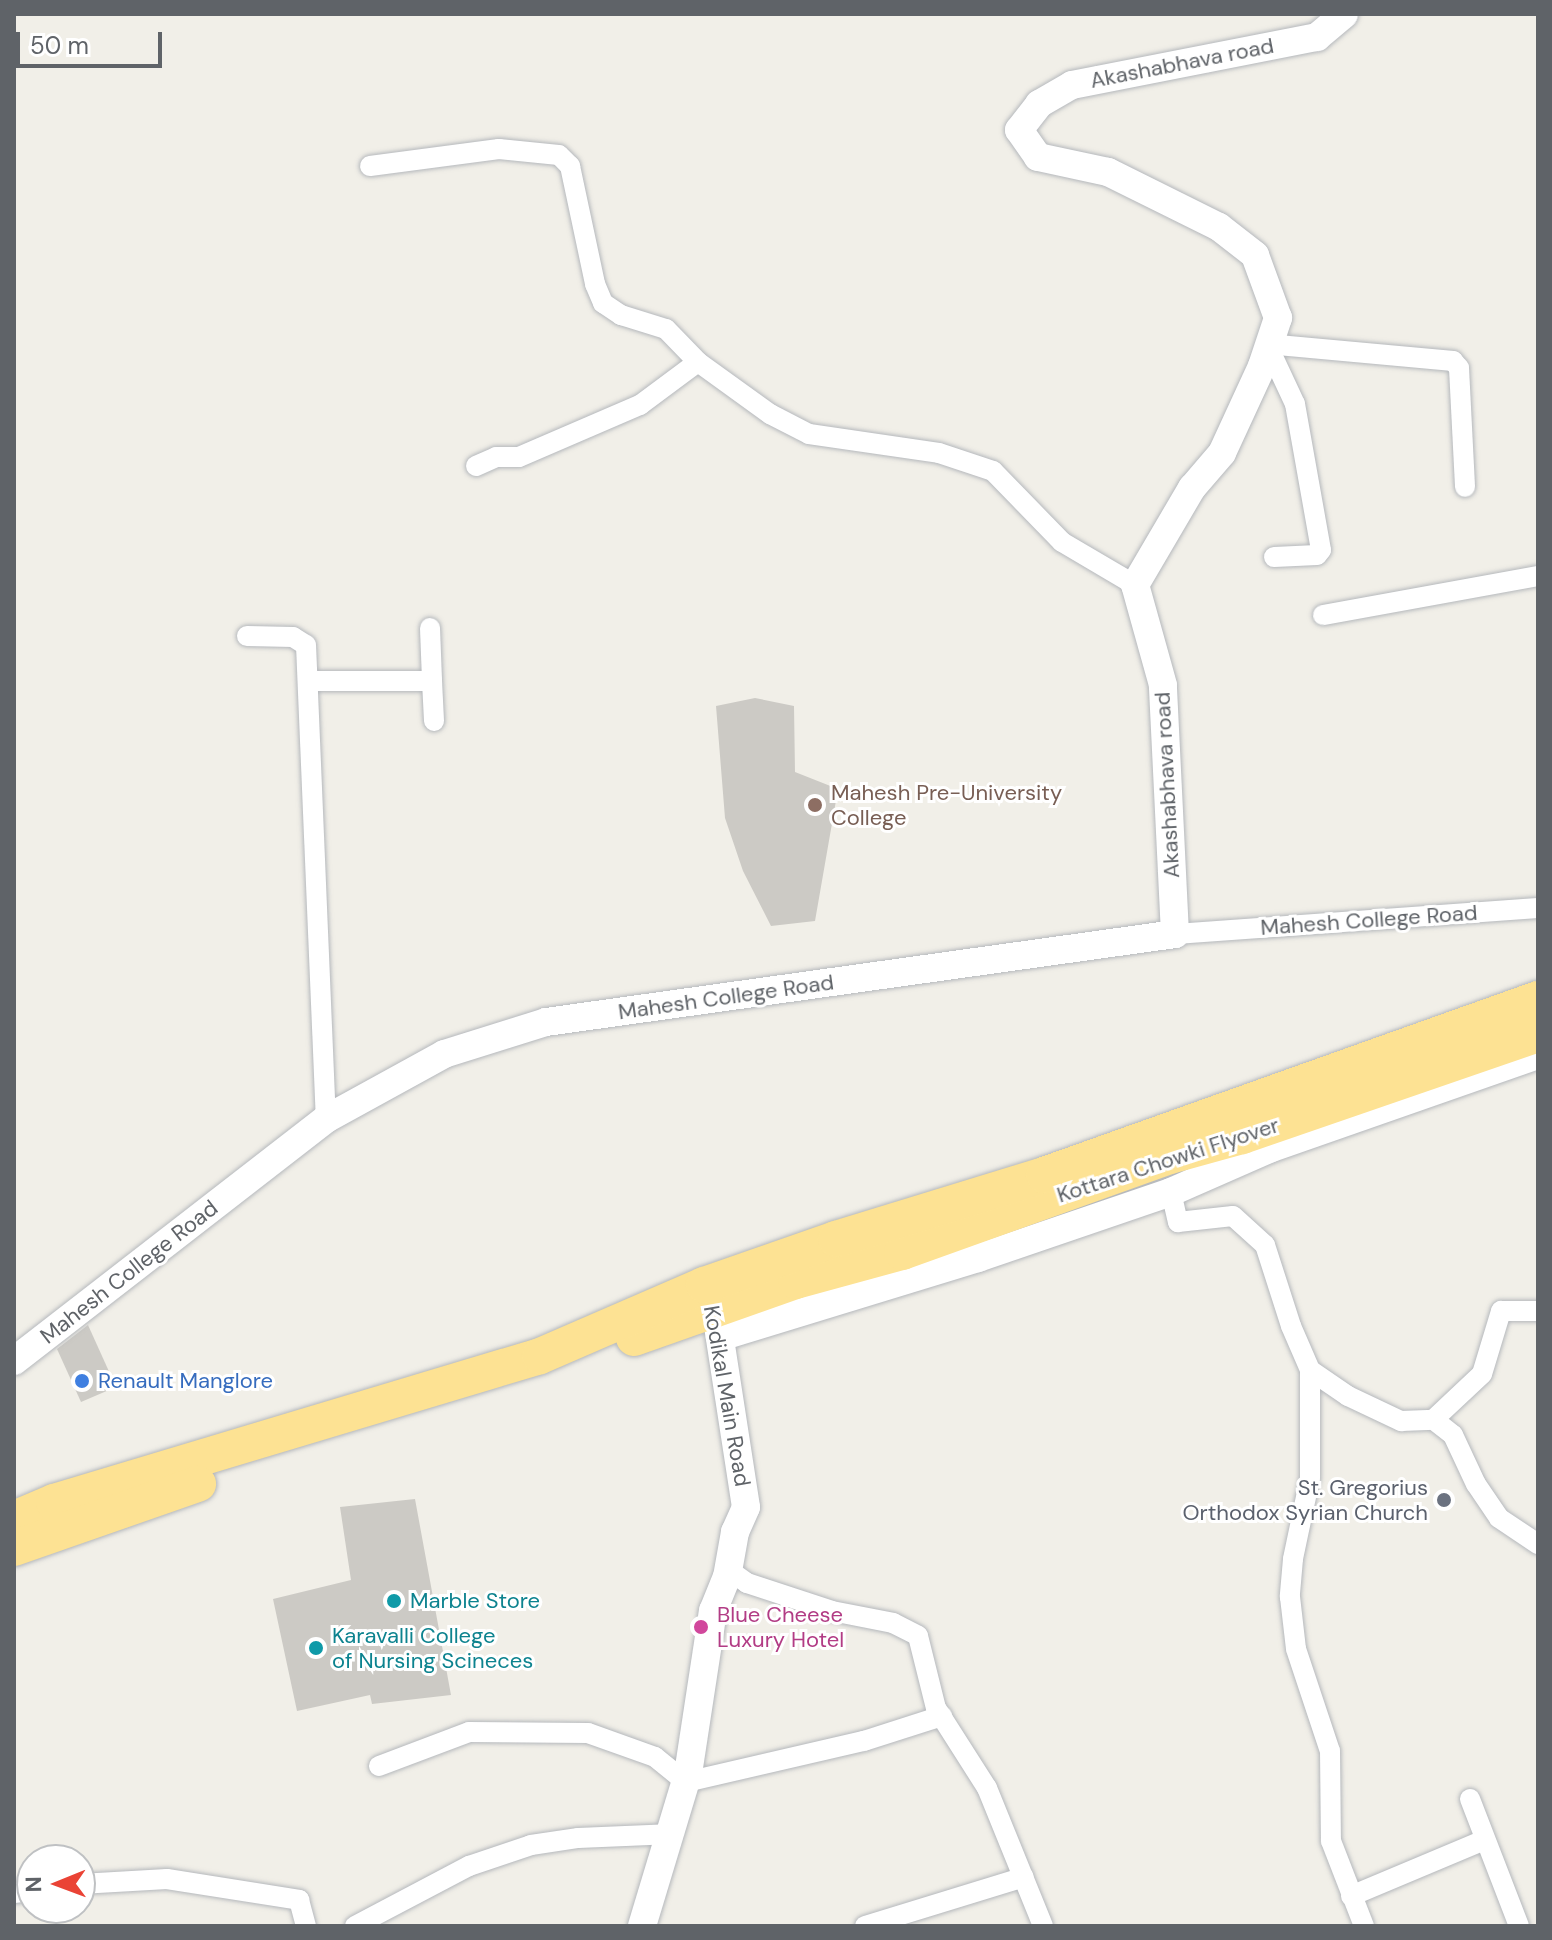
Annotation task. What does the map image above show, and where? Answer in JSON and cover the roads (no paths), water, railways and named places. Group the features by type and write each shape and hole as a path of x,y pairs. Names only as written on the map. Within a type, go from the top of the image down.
{"highway":[{"path":"14,1548 175,1491 527,1378 713,1310 836,1239 1044,1175 1538,999"},
{"name":"Kottara Chowki Flyover","path":"713,1310 796,1281 902,1252 1170,1156 1242,1136 1538,1034"},
{"path":"14,1519 54,1502 540,1356 713,1310"}],"street":[{"name":"Akashabhava road","path":"1175,934 1163,685 1135,585 1192,488 1222,453 1262,366 1278,318 1255,255 1219,227 1108,172 1038,157 1019,130 1039,104 1072,85 1317,37 1344,14"},
{"path":"370,166 499,149 559,155 570,166 595,284 603,303 621,315 666,329 698,362 770,414 809,434 939,453 993,471 1062,542 1135,585"},
{"path":"1267,344 1453,361 1459,368 1465,487"},
{"path":"1267,344 1295,404 1321,550 1317,555 1274,557"},
{"path":"476,466 496,457 519,457 640,405 698,362"},
{"path":"1323,615 1538,576"},
{"path":"430,628 434,721"},
{"path":"247,636 302,639 306,645 326,1119"},
{"path":"309,681 432,681"},
{"name":"Mahesh College Road","path":"14,1361 326,1119 444,1054 546,1022 1175,934 1538,908"},
{"path":"713,1310 978,1258 1171,1192 1269,1149 1538,1055"},
{"path":"1171,1192 1178,1222 1233,1216 1265,1245 1291,1326 1310,1370 1310,1478 1293,1559 1290,1597 1296,1649 1330,1751 1331,1841 1364,1926"},
{"name":"Kodikal Main Road","path":"642,1926 673,1834 686,1782 713,1611 729,1570 735,1532 746,1507 713,1310"},
{"path":"1433,1420 1482,1374 1501,1311 1538,1311"},
{"path":"1310,1370 1348,1396 1401,1421 1433,1420 1453,1435 1476,1484 1499,1518 1538,1544"},
{"path":"729,1570 747,1583 832,1611 893,1623 918,1636 936,1708 987,1788 1043,1926"},
{"path":"379,1766 469,1732 518,1729 588,1733 655,1757 686,1782 864,1741 942,1716"},
{"path":"1470,1799 1519,1926"},
{"path":"355,1926 469,1866 531,1845 578,1838 673,1834"},
{"path":"1351,1896 1484,1840"},
{"path":"865,1926 1024,1877"},
{"path":"96,1883 167,1879 299,1900 306,1926"}],"place":[{"name":"Mahesh Pre-University College","path":"815,805"},
{"name":"Renault Manglore","path":"82,1381"},
{"name":"St. Gregorius Orthodox Syrian Church","path":"1444,1500"},
{"name":"Marble Store","path":"394,1601"},
{"name":"Blue Cheese Luxury Hotel","path":"701,1627"},
{"name":"Karavalli College of Nursing Scineces","path":"316,1648"}]}
